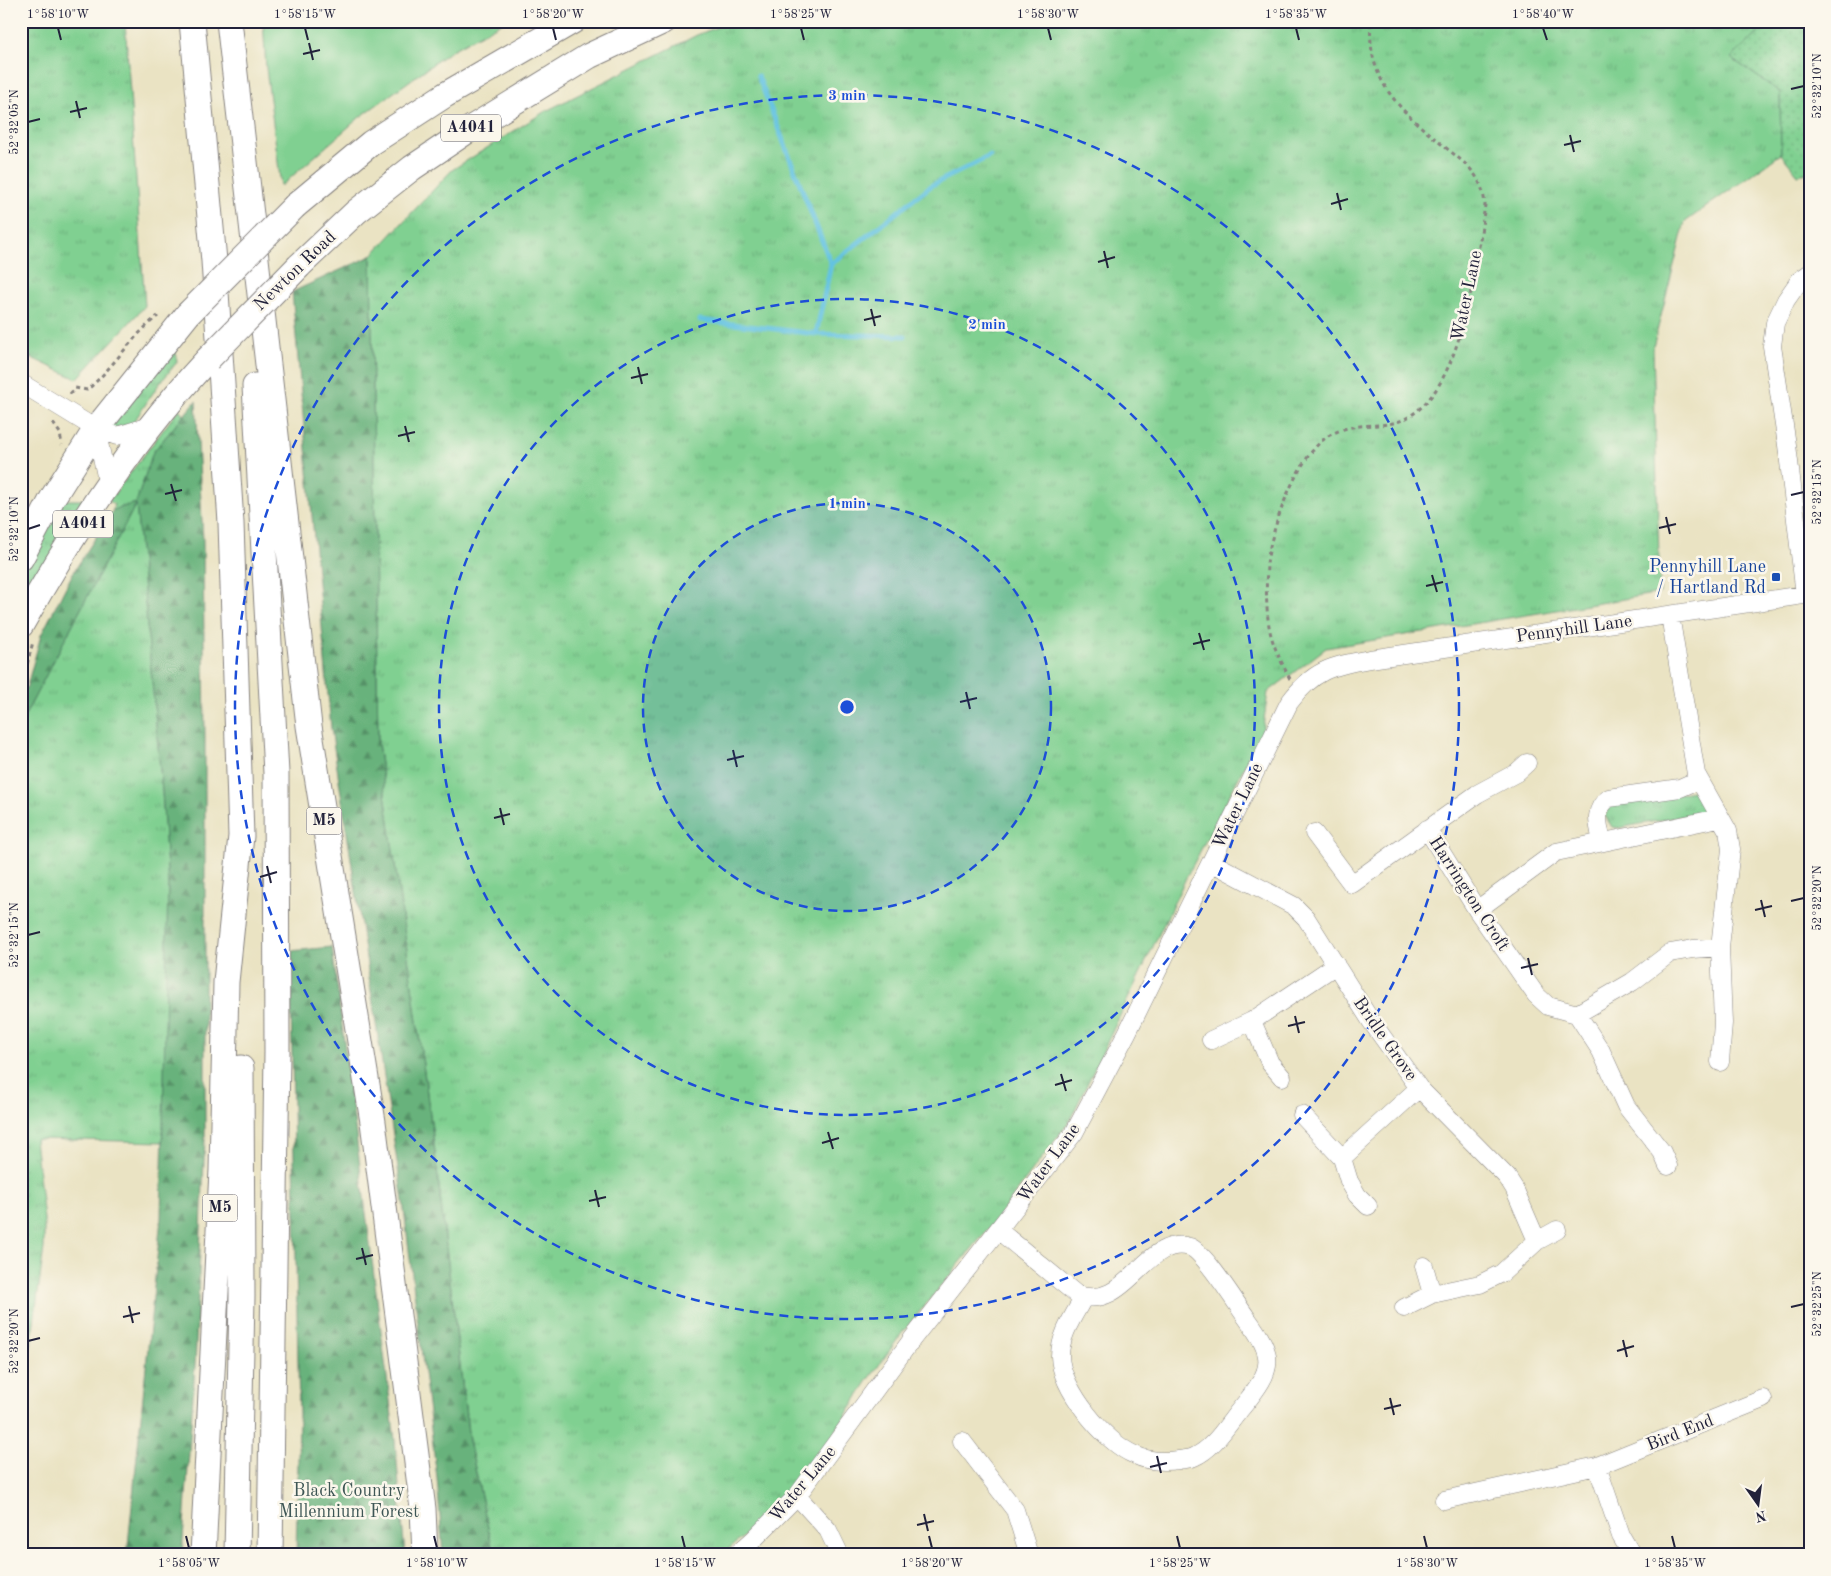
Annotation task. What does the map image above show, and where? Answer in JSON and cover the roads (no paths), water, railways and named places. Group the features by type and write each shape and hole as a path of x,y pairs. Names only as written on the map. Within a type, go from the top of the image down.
{"highway":[{"name":"M5","path":"192,21 214,261 231,523 241,836 226,982 222,1170 203,1555"},
{"name":"M5","path":"229,21 309,726 373,1122 424,1509 425,1555"},
{"name":"A4041","path":"21,558 53,497 96,429 188,314 295,206 371,144 445,95 573,21"},
{"name":"Newton Road","path":"21,625 46,580 149,426 185,384 299,266 356,212 436,151 589,56 664,21"},
{"name":"M5","path":"237,84 276,773 277,1052 270,1555"},
{"name":"M5","path":"237,1555 242,1296 239,861"}],"street":[{"path":"1807,595 1772,346 1775,323 1786,300 1800,280 1810,273"},
{"path":"21,383 96,429 117,436 149,426"},
{"path":"96,429 108,485"},
{"name":"Pennyhill Lane","path":"1338,665 1807,595"},
{"path":"1670,615 1698,780 1728,831 1731,849 1720,947 1723,1023 1720,1062"},
{"name":"Water Lane","path":"736,1555 797,1496 913,1338 1074,1134 1127,1033 1289,703 1312,677 1338,665"},
{"name":"Harrington Croft","path":"1314,833 1352,884 1477,794 1516,773 1527,763"},
{"path":"1602,841 1597,815 1601,803 1610,798 1680,788 1698,780"},
{"path":"1477,910 1556,852 1720,818"},
{"name":"Harrington Croft","path":"1427,829 1477,910 1536,995 1548,1006 1577,1014"},
{"name":"Bridle Grove","path":"1211,862 1294,906 1306,918 1371,1021 1419,1088 1507,1177 1514,1188 1537,1241"},
{"path":"1668,1166 1662,1152 1626,1106 1601,1051 1577,1014 1632,982 1670,954 1693,949 1720,947"},
{"path":"1211,1040 1252,1022 1336,965"},
{"path":"1252,1022 1270,1063 1282,1077"},
{"path":"1342,1158 1419,1088"},
{"path":"1302,1115 1342,1158 1357,1195 1368,1206"},
{"path":"998,1230 1076,1294 1094,1298 1114,1291 1159,1252 1174,1245 1191,1248 1205,1260 1262,1338 1269,1356 1265,1374 1246,1402 1211,1445 1194,1458 1158,1462 1135,1455 1103,1431 1066,1382 1061,1366 1062,1341 1084,1297"},
{"path":"1404,1308 1432,1294 1480,1284 1502,1273 1537,1241 1557,1230"},
{"path":"1424,1266 1432,1294"},
{"name":"Bird End","path":"1444,1500 1597,1466 1763,1399"},
{"path":"962,1441 1015,1510 1029,1555"},
{"path":"1597,1466 1621,1536 1632,1555"},
{"path":"797,1496 828,1530 840,1555"}],"waterway":[{"path":"758,76 831,264 816,334"},
{"path":"831,264 932,185 990,156"},
{"path":"700,320 816,334 905,336"}],"place":[{"name":"Pennyhill Lane / Hartland Rd","path":"1776,577"}],"park label":[{"name":"Black Country Millennium Forest","path":"349,1501"}]}
